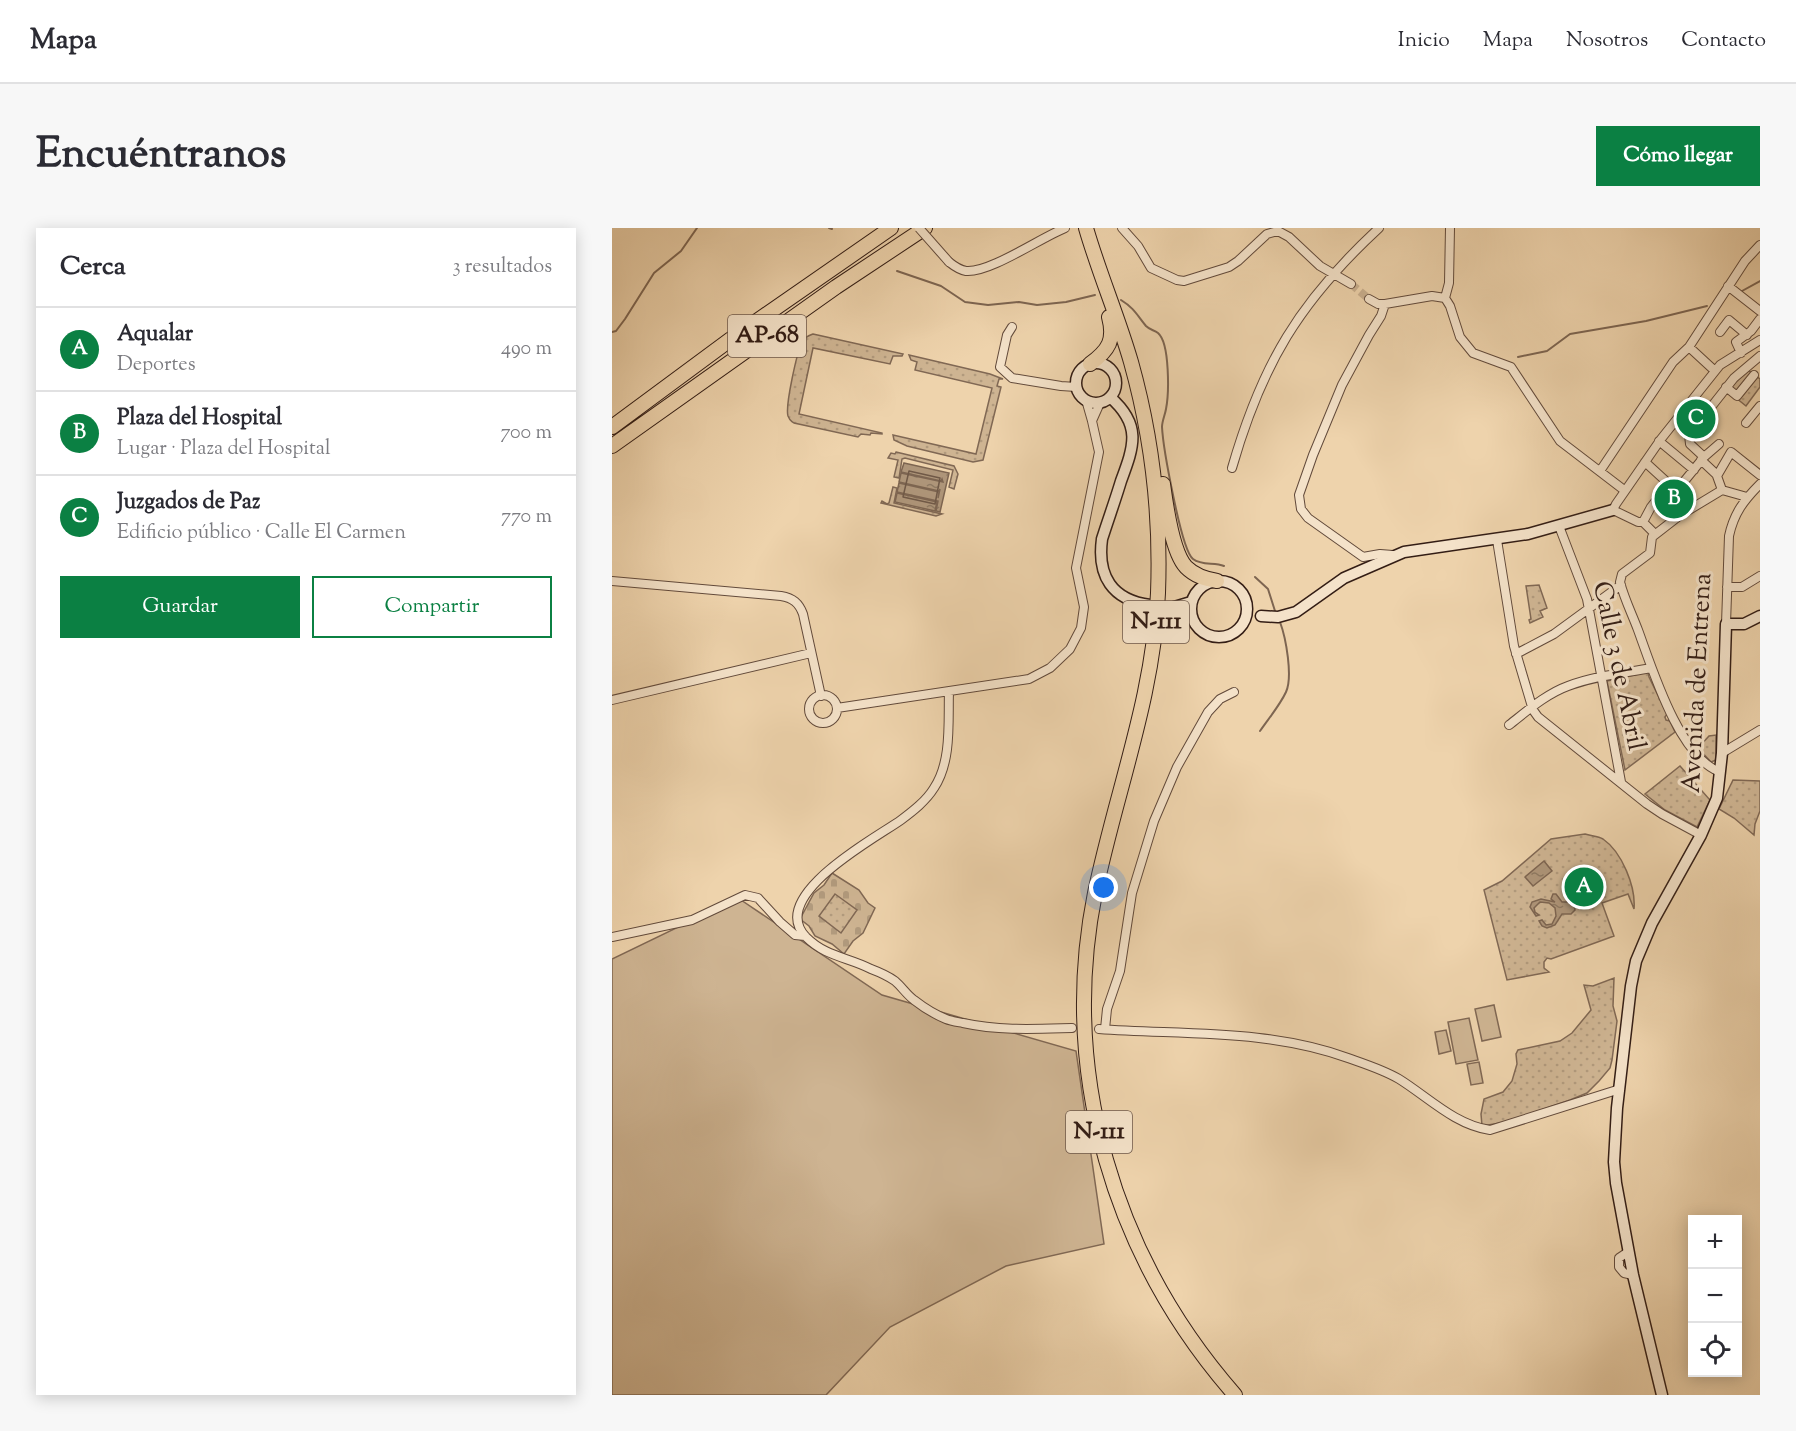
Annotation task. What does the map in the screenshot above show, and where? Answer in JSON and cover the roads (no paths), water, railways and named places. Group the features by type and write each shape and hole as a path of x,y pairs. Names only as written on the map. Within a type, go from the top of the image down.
{"highway":[{"name":"AP-68","path":"612,427 731,339 891,228"},
{"name":"AP-68","path":"612,446 817,300 925,228"},
{"name":"N-111","path":"1087,232 1131,363 1145,421 1153,470 1159,544 1158,597 1153,650 1144,699 1095,895 1086,968 1085,1021 1088,1060 1095,1112 1105,1156 1134,1240 1180,1324 1235,1395"},
{"path":"1087,232 1092,262 1112,332 1105,351 1090,364"},
{"path":"1131,363 1150,413 1165,498 1179,555 1188,569 1197,576 1216,581"}],"street":[{"path":"919,228 950,262 965,271 979,269 1010,256 1065,228"},
{"path":"1122,228 1138,246 1152,268 1177,280 1194,279 1228,267 1239,261 1267,234 1278,231 1289,237 1320,266 1351,284"},
{"path":"1232,468 1259,387 1283,341 1310,300 1379,228"},
{"path":"1450,228 1449,283 1445,298 1460,337 1468,348 1479,356 1502,362 1511,367 1560,441 1624,490"},
{"path":"1600,471 1670,367 1689,347 1745,261 1760,245"},
{"path":"1728,286 1760,311"},
{"path":"1369,299 1378,304 1386,304 1432,296 1445,298"},
{"path":"1386,304 1342,385 1299,495 1301,509 1308,518 1364,557 1380,554 1395,555"},
{"path":"1741,353 1736,342 1750,332 1760,319"},
{"path":"1613,510 1624,490 1659,441 1715,371 1726,360 1741,353 1760,339 1729,320 1720,332"},
{"path":"1012,327 1007,335 1000,367 1012,378 1076,387"},
{"path":"1689,347 1715,371"},
{"path":"1722,490 1718,475 1689,444 1689,437 1726,387 1760,356"},
{"path":"837,708 1029,679 1050,668 1070,650 1082,628 1084,607 1076,568 1099,452 1086,400 1076,387 1079,373 1090,364 1105,366 1113,373 1115,388 1092,421"},
{"path":"1726,387 1737,396 1757,377 1745,368"},
{"path":"1086,400 1105,400 1122,408 1132,428 1133,447 1102,540 1100,554 1102,568 1114,590 1127,599 1150,605"},
{"path":"1746,423 1758,411"},
{"path":"1659,441 1694,470"},
{"path":"1679,516 1670,505 1673,495 1703,459 1719,444"},
{"path":"1718,475 1731,452 1760,475"},
{"path":"1643,522 1651,507 1669,484 1645,462"},
{"name":"Avenida de Entrena","path":"1663,1395 1633,1275 1616,1183 1614,1162 1620,1089 1631,986 1636,961 1652,923 1701,835 1714,806 1722,753 1727,586 1732,523 1735,514 1747,497 1760,484"},
{"path":"1666,488 1673,495"},
{"path":"1720,772 1709,767 1688,742 1674,720 1651,668 1621,585 1622,574 1650,553 1652,537 1679,516 1722,490 1747,497"},
{"path":"1247,610 1261,616 1278,617 1296,612 1344,578 1395,555 1416,549 1497,540 1559,526 1613,510 1638,522 1643,522 1657,533"},
{"name":"Calle 3 de Abril","path":"1559,526 1585,593 1621,782"},
{"path":"1497,540 1516,654 1532,707 1538,717 1662,814 1701,835"},
{"path":"1727,586 1742,587 1760,576"},
{"path":"612,581 787,597 800,606 821,696"},
{"path":"1244,623 1247,610 1244,597 1238,588 1229,583 1216,581 1208,583 1199,589 1191,602 1191,617 1196,626 1203,633 1217,638 1232,634 1244,623 1261,616"},
{"path":"1516,654 1554,634 1621,585"},
{"path":"1191,602 1167,608 1191,617"},
{"path":"1726,624 1749,623 1760,616"},
{"path":"612,700 812,653"},
{"path":"1509,725 1532,707 1567,686 1651,668"},
{"path":"805,936 798,921 800,904 812,886 830,868 901,820 934,788 943,769 948,732 949,691"},
{"path":"1234,692 1220,699 1208,712 1186,748 1163,796 1147,838 1132,893 1120,971 1102,1029 1273,1039 1305,1045 1396,1077 1461,1121 1474,1128 1490,1130 1620,1089"},
{"path":"821,696 833,700 837,708 831,720 822,723 817,722 810,715 809,710 812,701 821,696"},
{"path":"1722,753 1760,730"},
{"path":"612,937 692,920 745,895 758,898 780,922 795,934 805,936 824,950 844,960 867,967 894,981 915,1001 946,1019 991,1029 1072,1028"}],"water":[{"path":"904,463 949,473 940,512 936,511 938,501 897,492 899,483 939,492 938,498 940,489 939,491 899,482 901,473 943,482 942,479 941,481 901,472"},
{"path":"897,493 937,502 935,511 895,502"},
{"path":"1544,861 1552,871 1533,886 1525,877"},
{"path":"1584,876 1592,880 1596,888 1592,896 1584,900 1576,896 1572,888 1576,880"},
{"path":"1553,894 1556,894 1562,902 1570,902 1574,905 1575,910 1571,914 1562,914 1555,925 1547,928 1539,921 1542,920 1546,925 1552,924 1556,916 1555,908 1549,903 1540,902 1534,908 1539,915 1536,916 1530,907 1532,902 1541,899 1555,902 1551,899"}],"waterway":[{"path":"612,332 616,331 625,319 654,273 681,251 697,228"},
{"path":"897,271 941,286 965,302 988,305 1019,302 1037,305 1066,302 1095,295"},
{"path":"1742,291 1760,281"},
{"path":"1121,300 1146,326 1158,333 1165,347 1168,381 1166,411 1162,425 1163,438 1173,497 1188,552 1197,561 1224,566"},
{"path":"1518,357 1547,351 1570,334 1646,321 1707,306"},
{"path":"1255,577 1268,589 1275,611"},
{"path":"1260,731 1281,702 1288,685 1288,657 1280,622"}],"tunnel":[{"path":"1351,284 1369,299"}],"place":[{"name":"Juzgados de Paz","path":"1696,419"},
{"name":"Plaza del Hospital","path":"1674,499"},
{"name":"Aqualar","path":"1584,887"}]}
